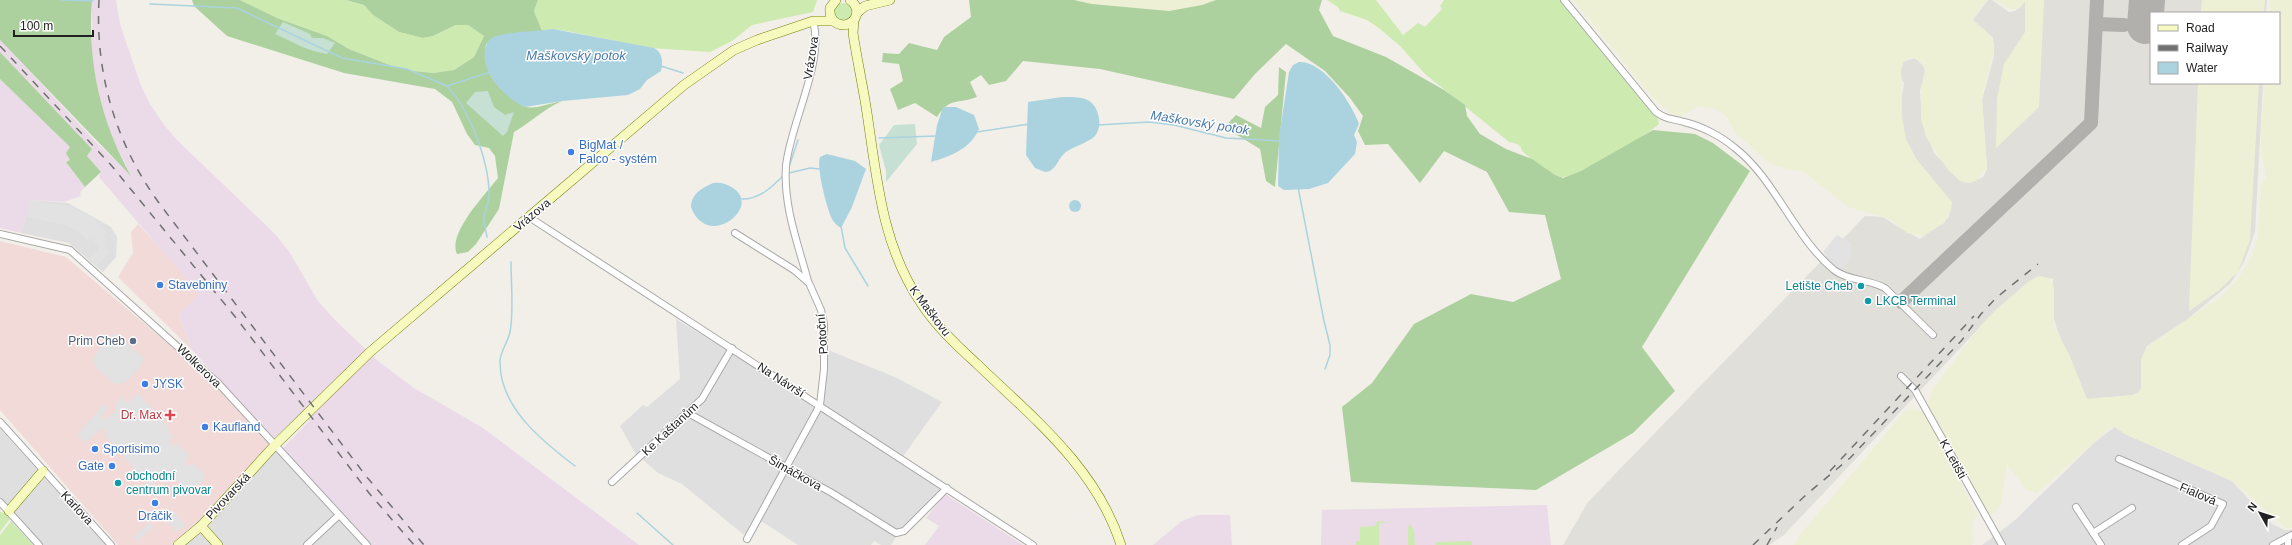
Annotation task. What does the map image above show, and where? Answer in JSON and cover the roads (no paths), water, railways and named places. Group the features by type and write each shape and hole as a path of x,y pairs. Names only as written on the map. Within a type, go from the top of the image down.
{"street":[{"path":"852,1 865,6 890,0"},
{"path":"1564,0 1656,112 1666,119 1684,122 1717,136 1735,148 1752,163 1785,211 1829,265 1844,276 1876,282 1894,294 1933,335"},
{"name":"K Maškovu","path":"852,1 856,17 856,50 883,216 894,250 908,281 921,304 945,334 1056,440 1080,467 1101,497 1121,545"},
{"path":"813,21 833,3"},
{"path":"833,3 837,23 856,50"},
{"path":"837,23 848,24 865,6"},
{"name":"Vrázova","path":"809,283 789,212 786,167 790,143 810,75 816,29 813,21"},
{"name":"Vrázova","path":"275,445 370,352 684,85 734,50 757,40 813,21 837,23"},
{"name":"Na Návrší","path":"529,217 1033,545"},
{"name":"Potoční","path":"735,233 794,270 809,283 821,310 824,324 824,369 820,405"},
{"name":"Wolkerova","path":"0,234 70,250 218,383 367,545"},
{"name":"Ke Kaštanům","path":"612,482 702,399 732,348"},
{"name":"K Letišti","path":"1901,376 1915,390 2002,545"},
{"path":"747,539 820,405"},
{"name":"Šimáčkova","path":"688,413 861,510 896,533 901,533 947,488"},
{"name":"Karlova","path":"0,422 42,471 111,545"},
{"name":"Pivovarská","path":"178,545 201,526 275,445"},
{"name":"Fialová","path":"2119,459 2223,504 2211,526 2182,545"},
{"path":"9,512 42,471"},
{"path":"0,502 39,545"},
{"path":"2076,508 2101,545"},
{"path":"2093,533 2132,508"},
{"path":"307,545 339,515"},
{"path":"201,526 218,545"},
{"path":"2273,545 2290,536"},
{"path":"2288,545 2290,536"}],"water":[{"path":"553,29 654,48 659,52 662,58 661,71 647,80 640,89 628,95 562,101 525,107 510,98 496,84 487,67 485,59 486,45 490,39 497,36"},
{"path":"1299,62 1308,63 1318,68 1327,75 1343,94 1359,124 1354,135 1357,142 1355,154 1328,183 1309,189 1284,190 1278,186 1279,137 1289,72 1293,65"},
{"path":"1062,97 1086,99 1094,105 1099,118 1099,127 1095,136 1085,143 1066,152 1052,170 1045,172 1035,168 1026,155 1028,102"},
{"path":"943,107 956,107 974,115 979,129 971,142 965,147 953,154 931,162 937,125"},
{"path":"827,154 855,161 866,169 852,207 841,228 834,222 830,214 819,170 820,157"},
{"path":"713,183 728,185 740,196 741,205 737,214 729,221 719,225 709,225 699,220 691,207 691,202 695,195 701,189"},
{"path":"1075,200 1079,202 1081,206 1079,210 1075,212 1071,210 1069,206 1071,202"}],"waterway":[{"name":"Maškovský potok","path":"61,0 93,1"},
{"name":"Maškovský potok","path":"150,4 237,8 342,58 407,69 447,86 490,72"},
{"name":"Maškovský potok","path":"661,66 683,73"},
{"path":"447,86 463,108 470,122 477,137 486,167 489,194 484,219 487,237"},
{"name":"Maškovský potok","path":"1098,125 1149,122 1174,125 1226,138 1279,141"},
{"name":"Maškovský potok","path":"977,132 1029,124"},
{"name":"Maškovský potok","path":"879,138 936,136"},
{"path":"789,167 798,140"},
{"path":"789,173 810,168 820,169"},
{"path":"742,199 760,195 784,175"},
{"name":"Maškovský potok","path":"1298,187 1330,345 1330,355 1325,369"},
{"path":"841,226 845,248 868,286"},
{"path":"511,262 511,324 509,336 500,358 502,378 507,393 515,408 525,421 549,446 575,466"},
{"path":"637,513 673,545"}],"railway":[{"path":"99,0 101,55 111,107 131,157 144,180 159,203 366,476 424,545"},
{"path":"0,46 111,165 237,319 369,493 414,545"},
{"path":"1753,545 1807,494 1850,458 1962,340 1981,314 1996,298 2038,264"},
{"path":"1830,471 1974,316"},
{"path":"1767,545 1777,527"}],"place":[{"name":"BigMat / Falco - systém","path":"571,152"},
{"name":"Stavebniny","path":"160,285"},
{"name":"Letište Cheb","path":"1861,286"},
{"name":"LKCB Terminal","path":"1868,301"},
{"name":"Prim Cheb","path":"133,341"},
{"name":"JYSK","path":"145,384"},
{"name":"Dr. Max","path":"170,415"},
{"name":"Kaufland","path":"205,427"},
{"name":"Sportisimo","path":"95,449"},
{"name":"Gate","path":"112,466"},
{"name":"obchodní centrum pivovar","path":"118,483"},
{"name":"Dráčik","path":"155,503"}]}
